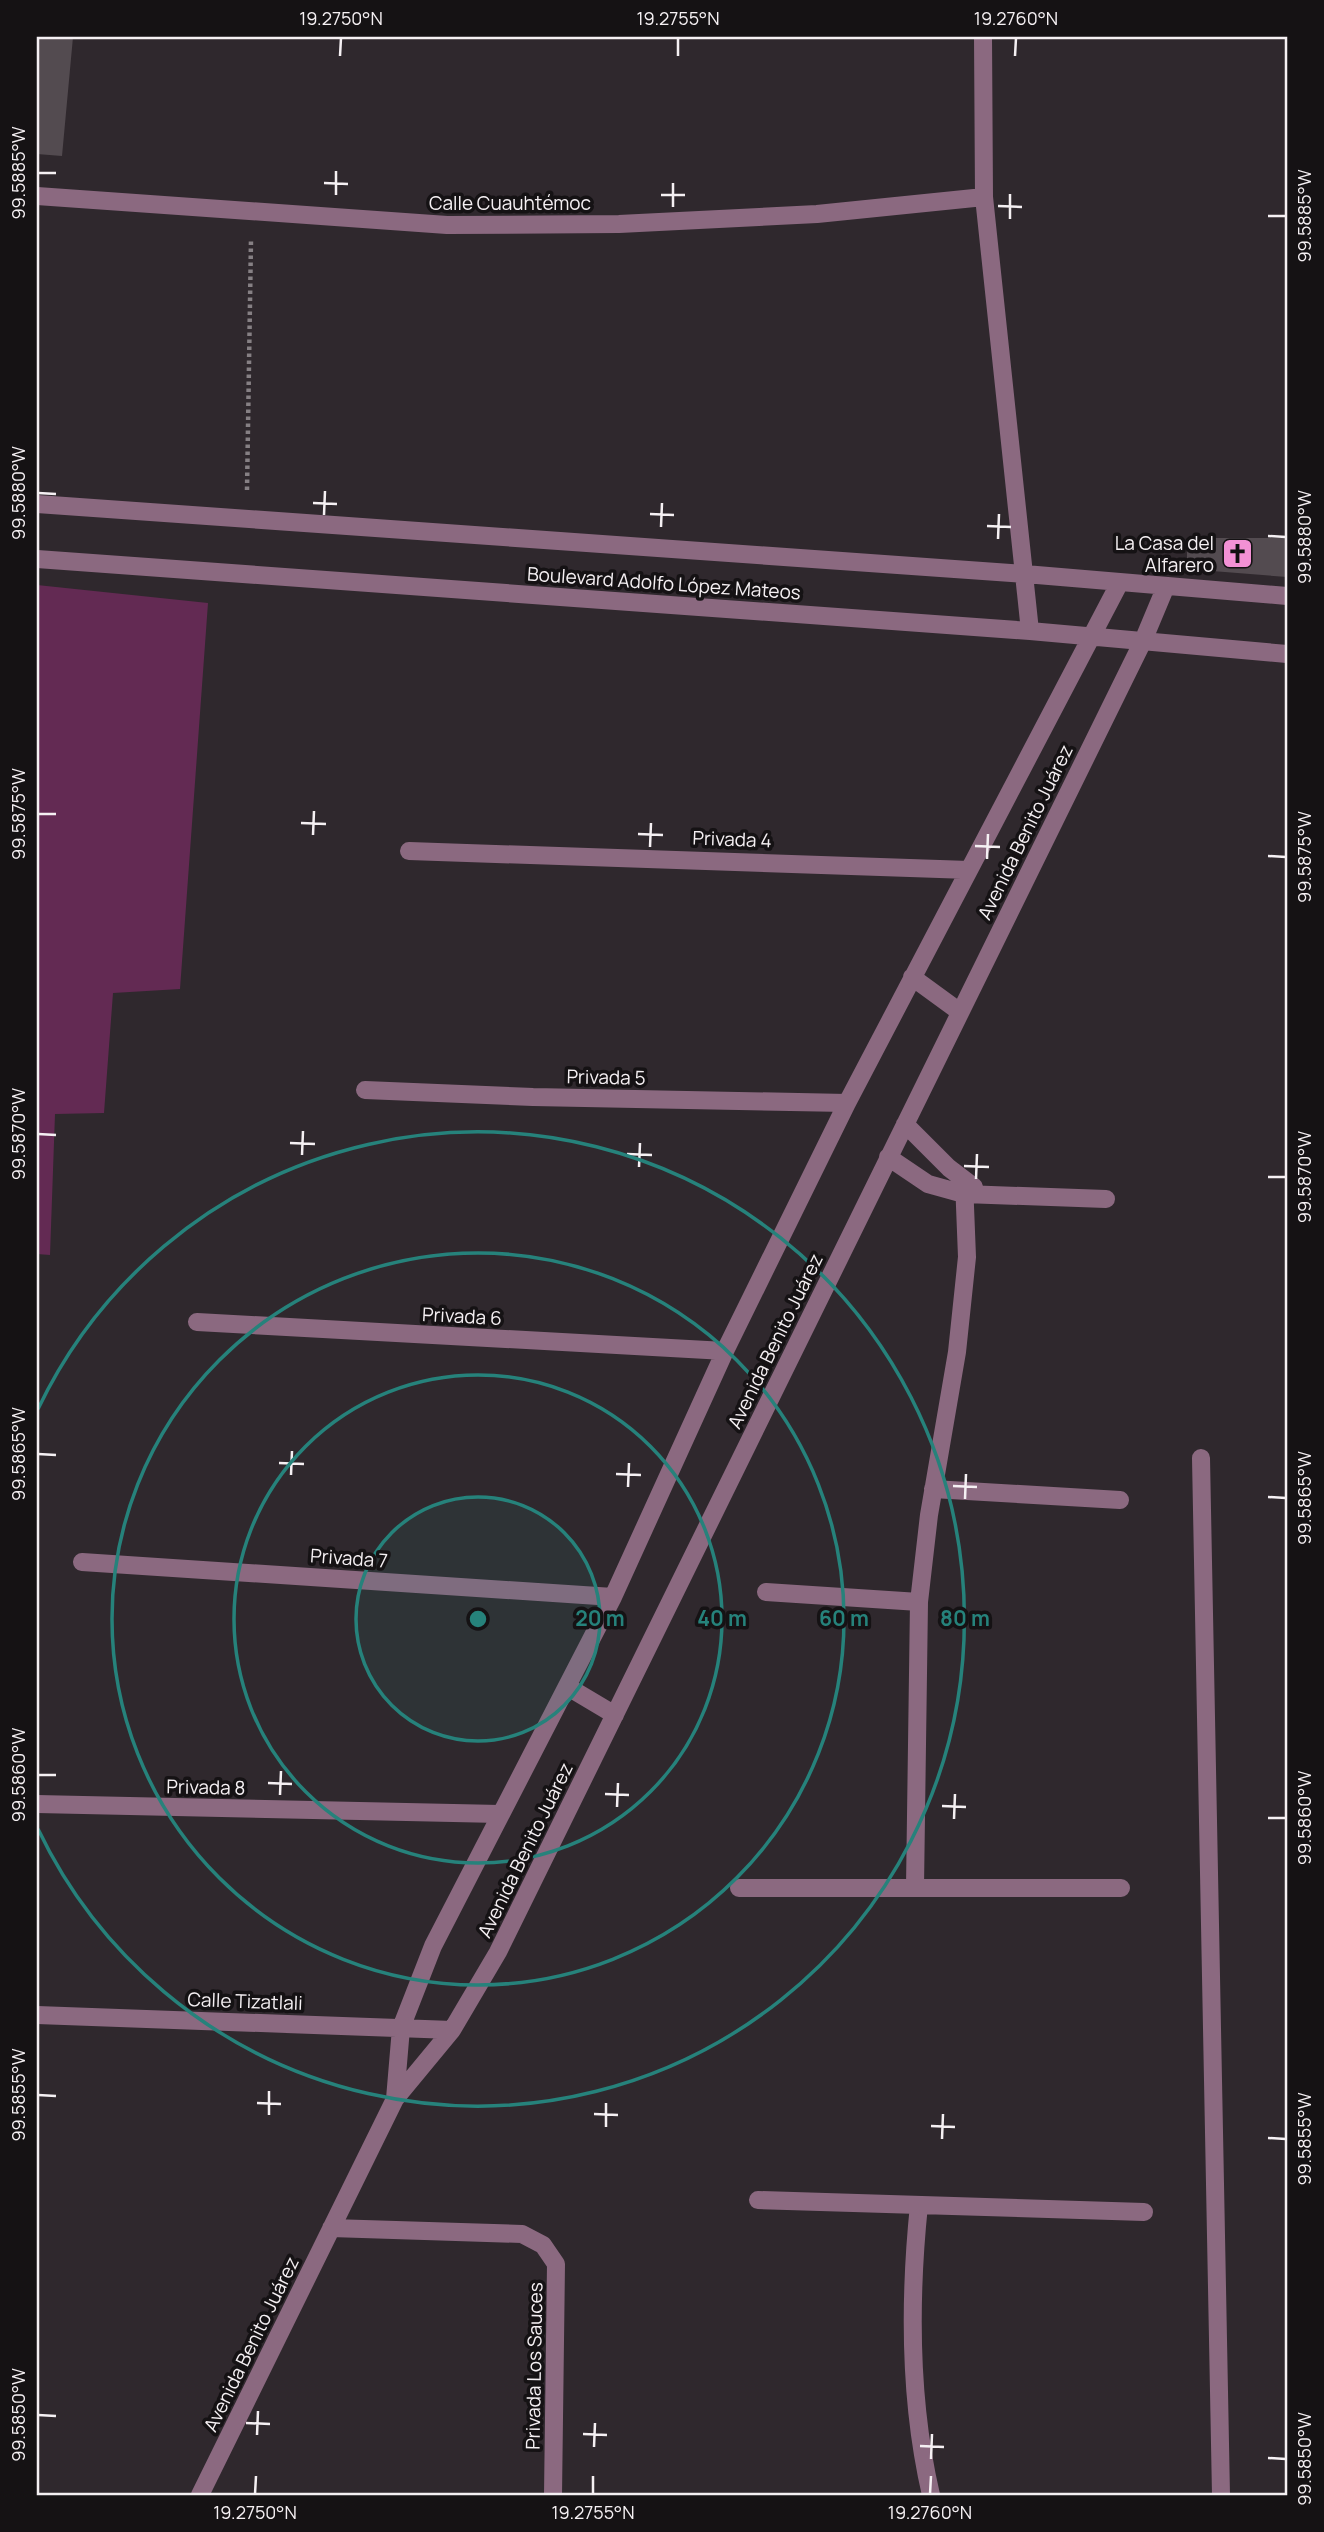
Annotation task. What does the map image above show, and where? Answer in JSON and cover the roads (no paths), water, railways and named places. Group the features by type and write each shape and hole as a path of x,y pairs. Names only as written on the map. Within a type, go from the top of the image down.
{"street":[{"path":"982,37 984,197 1030,631"},
{"name":"Calle Cuauhtémoc","path":"37,196 447,226 619,224 817,214 984,197"},
{"name":"Boulevard Adolfo López Mateos","path":"37,504 1025,574 1287,596"},
{"name":"Boulevard Adolfo López Mateos","path":"37,559 1030,631 1287,654"},
{"name":"Avenida Benito Juárez","path":"395,2099 401,2028 433,1946 613,1597 725,1351 847,1102 1120,582"},
{"name":"Avenida Benito Juárez","path":"200,2495 395,2099 452,2030 498,1952 1143,641 1166,586"},
{"name":"Privada 4","path":"409,851 969,870"},
{"path":"912,977 960,1012"},
{"name":"Privada 5","path":"365,1090 533,1097 847,1102"},
{"path":"905,1124 964,1187 967,1257 957,1352 933,1489 919,1602 915,1887"},
{"path":"888,1157 928,1184 964,1187 990,1195 1106,1199"},
{"name":"Privada 6","path":"197,1322 725,1351"},
{"path":"1201,1458 1221,2495"},
{"path":"933,1489 1120,1500"},
{"name":"Privada 7","path":"82,1562 613,1597"},
{"path":"766,1592 919,1602"},
{"path":"568,1687 615,1715"},
{"name":"Privada 8","path":"37,1804 500,1814"},
{"path":"739,1888 1121,1888"},
{"name":"Calle Tizatlali","path":"37,2015 452,2030"},
{"path":"758,2200 1144,2212"},
{"path":"919,2205 912,2265 912,2356 918,2426 931,2495"},
{"name":"Privada Los Sauces","path":"331,2228 522,2234 543,2245 556,2264 553,2495"}],"place":[{"name":"La Casa del Alfarero","path":"1237,554"}]}
